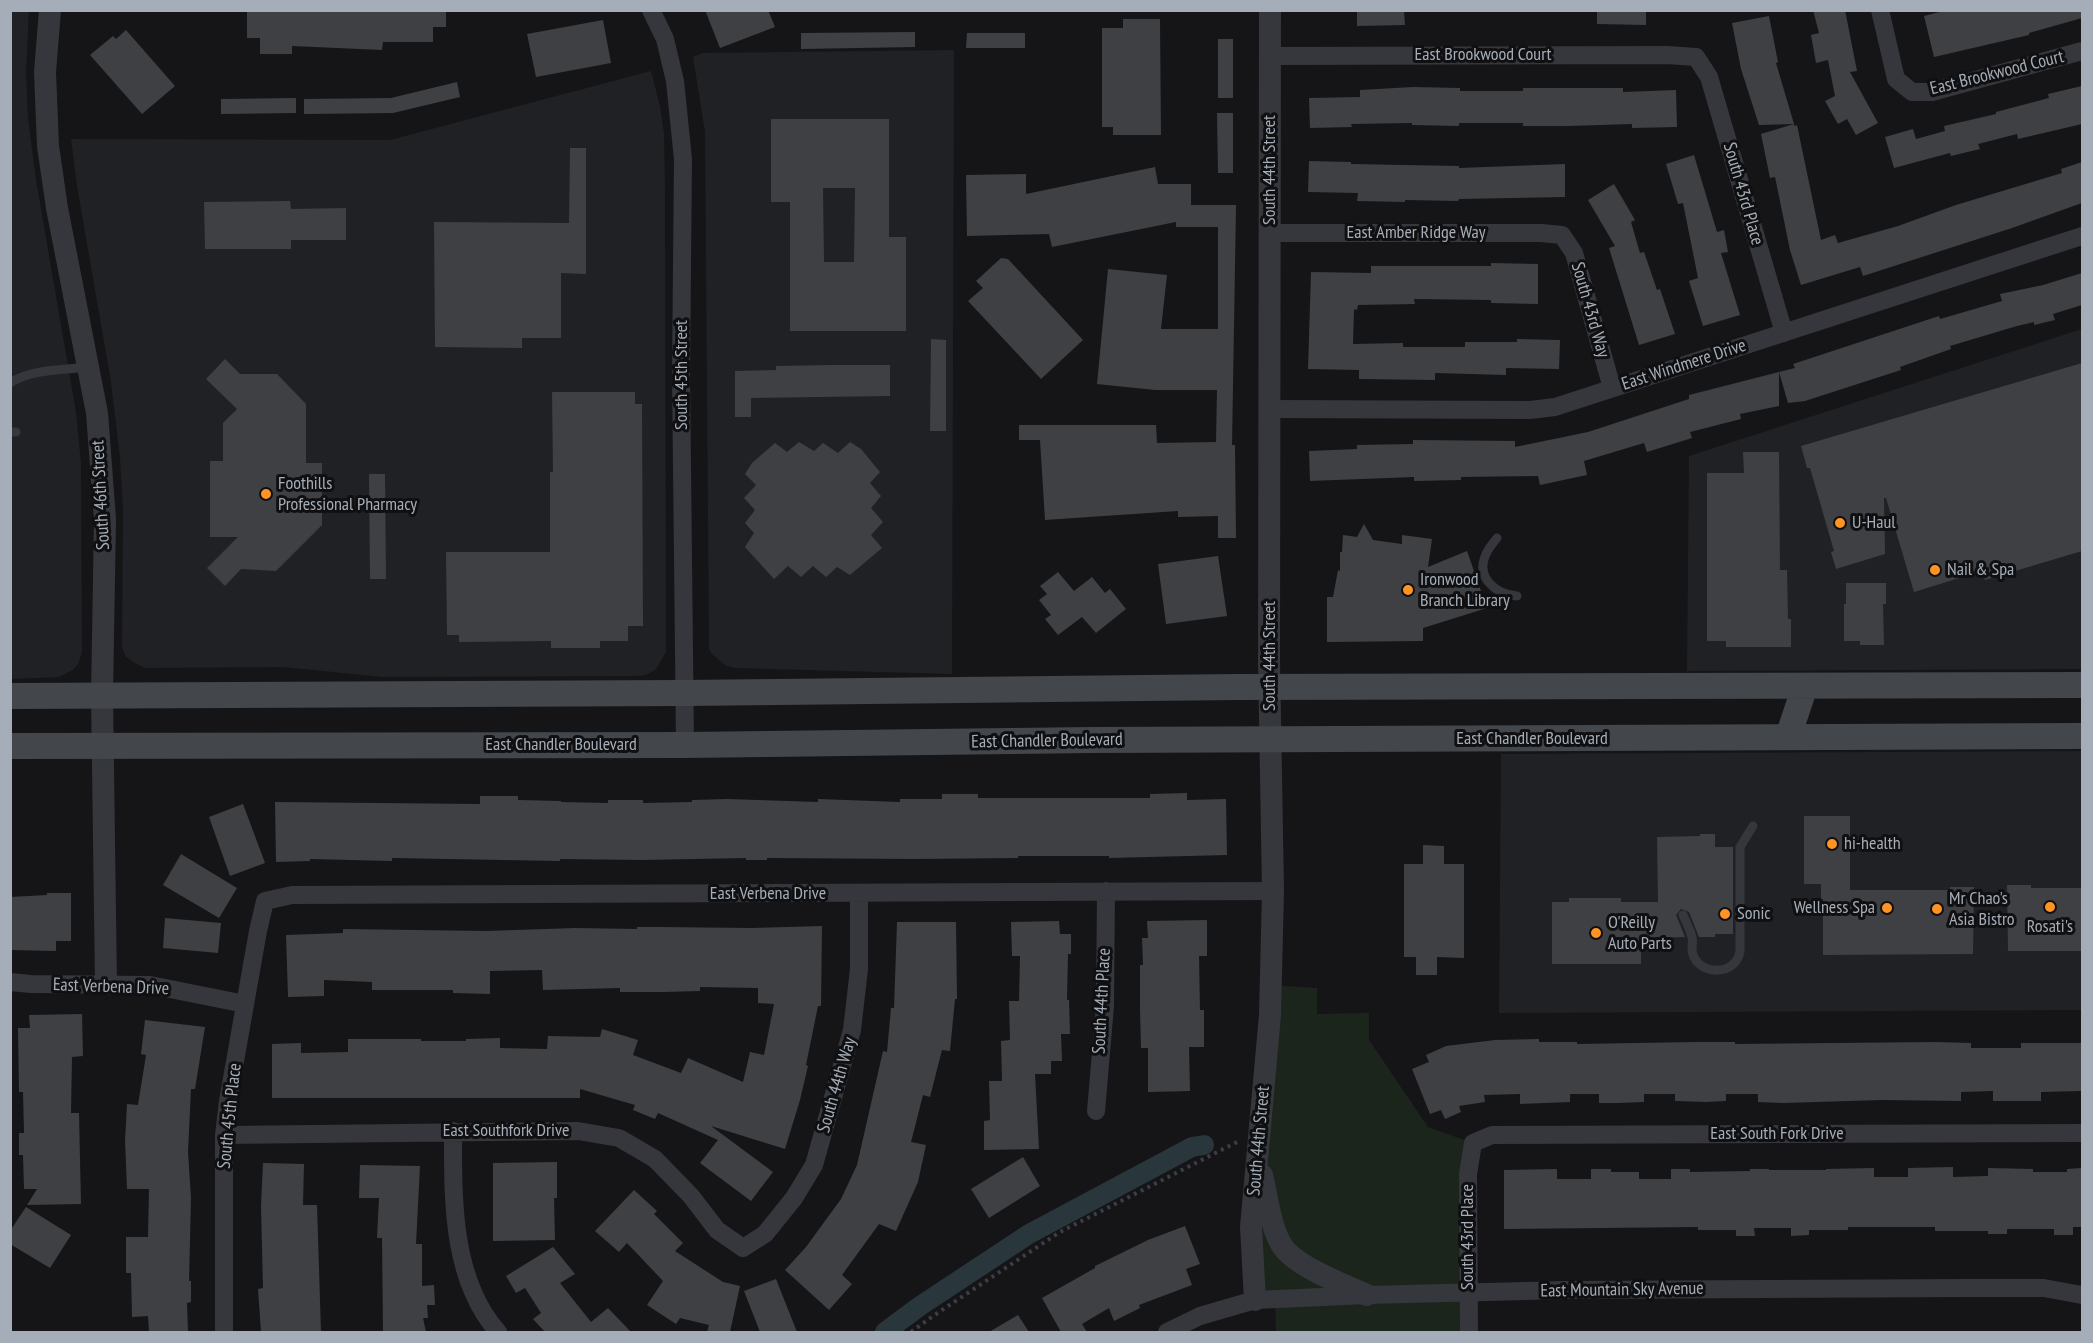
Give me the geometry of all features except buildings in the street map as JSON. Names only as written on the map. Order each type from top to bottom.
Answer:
[{"type":"main road","points":[[10,696],[2082,685]]},
{"type":"main road","points":[[1788,737],[1805,686]]},
{"type":"main road","name":"East Chandler Boulevard","points":[[10,746],[685,745],[2082,736]]},
{"type":"street","name":"South 46th Street","points":[[50,10],[45,72],[48,146],[57,208],[97,413],[105,519],[102,696],[106,984]]},
{"type":"street","name":"South 45th Street","points":[[651,10],[665,39],[675,81],[683,159],[681,384],[685,745]]},
{"type":"street","name":"South 44th Street","points":[[1255,1300],[1251,1227],[1270,1015],[1273,891],[1270,740],[1270,10]]},
{"type":"street","name":"East Brookwood Court","points":[[1880,10],[1896,79],[1912,92],[1932,92],[2082,51]]},
{"type":"street","name":"East Brookwood Court","points":[[1270,56],[1667,55],[1696,57]]},
{"type":"street","name":"South 43rd Place","points":[[1696,57],[1709,77],[1784,333]]},
{"type":"street","name":"East Amber Ridge Way","points":[[1270,233],[1541,232],[1562,235]]},
{"type":"street","name":"South 43rd Way","points":[[1562,235],[1574,253],[1612,388]]},
{"type":"street","name":"East Windmere Drive","points":[[1271,409],[1530,410],[1556,407],[2082,236]]},
{"type":"street","name":"South 44th Place","points":[[1096,1111],[1105,1006],[1106,891]]},
{"type":"street","name":"East Verbena Drive","points":[[265,901],[292,895],[1273,891]]},
{"type":"street","name":"South 44th Way","points":[[743,1248],[765,1234],[795,1198],[814,1165],[852,1030],[859,969],[859,893]]},
{"type":"street","name":"South 45th Place","points":[[225,1332],[225,1135],[228,1101],[265,901]]},
{"type":"street","name":"East Verbena Drive","points":[[10,982],[150,986],[245,1004]]},
{"type":"street","points":[[453,1131],[453,1195],[460,1248],[472,1289],[488,1329]]},
{"type":"street","name":"East Southfork Drive","points":[[225,1135],[578,1131],[619,1138],[655,1159],[691,1196],[717,1230],[743,1248]]},
{"type":"street","name":"East South Fork Drive","points":[[1473,1143],[1492,1135],[2082,1133]]},
{"type":"street","name":"South 43rd Place","points":[[1469,1332],[1468,1174],[1473,1143]]},
{"type":"street","points":[[1258,1156],[1276,1233],[1283,1248],[1304,1264],[1367,1295]]},
{"type":"street","name":"East Mountain Sky Avenue","points":[[1167,1332],[1200,1316],[1255,1300],[1367,1295],[1565,1290],[2044,1288],[2082,1295]]},
{"type":"lane","points":[[10,383],[38,373],[88,366]]},
{"type":"lane","points":[[1497,538],[1485,555],[1484,568],[1488,581],[1494,589],[1504,595],[1517,596]]},
{"type":"lane","points":[[1683,915],[1692,937],[1693,953],[1697,962],[1704,968],[1717,970],[1730,967],[1735,963],[1740,952],[1740,847],[1753,826]]},
{"type":"path","points":[[911,1332],[1060,1232],[1261,1130]]},
{"type":"shaded area","points":[[29,10],[26,72],[28,118],[36,180],[76,412],[81,463],[82,653],[73,670],[59,677],[11,679],[10,11]]},
{"type":"shaded area","points":[[954,50],[952,674],[734,668],[725,665],[709,649],[705,132],[693,57],[703,53]]},
{"type":"shaded area","points":[[651,71],[664,134],[665,190],[666,652],[656,669],[646,675],[635,676],[383,677],[283,667],[145,668],[126,657],[122,648],[123,511],[120,458],[111,382],[71,139],[390,140]]},
{"type":"shaded area","name":"U-Haul","points":[[2082,329],[2082,669],[1687,671],[1689,456]]},
{"type":"shaded area","points":[[2082,751],[2082,1010],[1499,1013],[1501,754]]},
{"type":"shaded area","points":[[1271,985],[1317,988],[1317,1014],[1369,1013],[1369,1040],[1428,1127],[1473,1143],[1469,1332],[1276,1332],[1275,1300],[1255,1300]]},
{"type":"waterway","points":[[885,1332],[920,1306],[1029,1234],[1192,1147],[1204,1145]]},
{"type":"place","name":"Foothills Professional Pharmacy","points":[[266,494]]},
{"type":"place","name":"U-Haul","points":[[1840,523]]},
{"type":"place","name":"Nail & Spa","points":[[1935,570]]},
{"type":"place","name":"Ironwood Branch Library","points":[[1408,590]]},
{"type":"place","name":"hi-health","points":[[1832,844]]},
{"type":"place","name":"Rosati's","points":[[2050,907]]},
{"type":"place","name":"Wellness Spa","points":[[1887,908]]},
{"type":"place","name":"Mr Chao's Asia Bistro","points":[[1937,909]]},
{"type":"place","name":"Sonic","points":[[1725,914]]},
{"type":"place","name":"O'Reilly Auto Parts","points":[[1596,933]]}]
